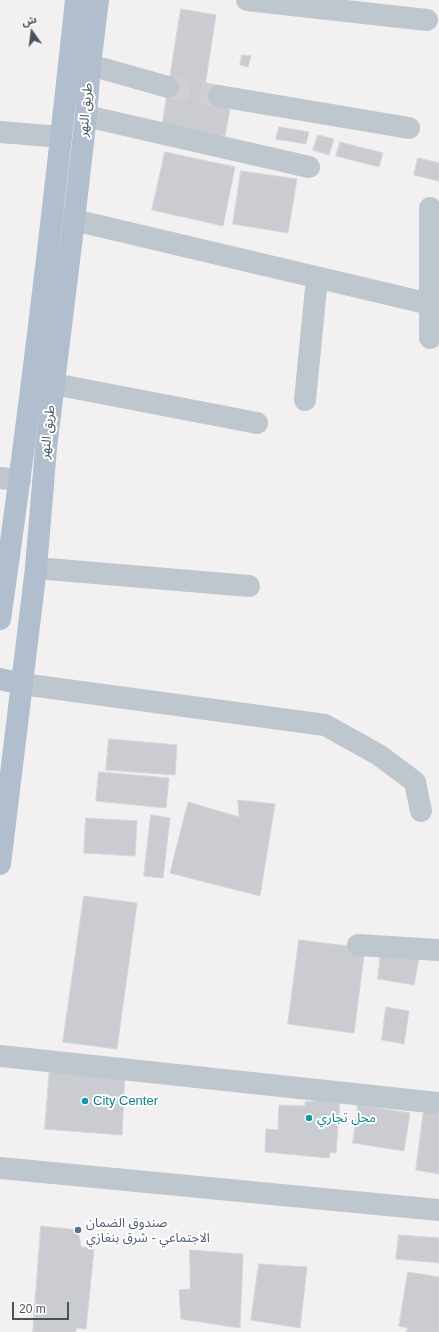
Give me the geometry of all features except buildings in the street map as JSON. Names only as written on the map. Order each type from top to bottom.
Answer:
[{"type":"main road","name":"طريق النهر","points":[[0,618],[10,479],[61,137],[76,0]]},
{"type":"main road","name":"طريق النهر","points":[[0,864],[36,568],[46,448],[74,220],[98,0]]},
{"type":"main road","points":[[0,679],[22,684]]},
{"type":"street","points":[[247,0],[427,20]]},
{"type":"street","points":[[90,65],[168,87]]},
{"type":"street","points":[[219,96],[409,128]]},
{"type":"street","points":[[86,116],[309,167]]},
{"type":"street","points":[[0,132],[61,137]]},
{"type":"street","points":[[430,208],[430,338]]},
{"type":"street","points":[[74,220],[430,304]]},
{"type":"street","points":[[305,400],[317,278]]},
{"type":"street","points":[[54,384],[257,423]]},
{"type":"street","points":[[36,568],[249,586]]},
{"type":"street","points":[[22,684],[325,725],[379,756],[415,782],[421,811]]},
{"type":"street","points":[[358,945],[439,950]]},
{"type":"street","points":[[0,1056],[439,1103]]},
{"type":"street","points":[[0,1168],[439,1210]]},
{"type":"tunnel","points":[[168,87],[219,96]]},
{"type":"place","name":"City Center","points":[[85,1101]]},
{"type":"place","name":"محل تجاري","points":[[309,1118]]},
{"type":"place","name":"صندوق الضمان الاجتماعي - شرق بنغازي","points":[[78,1230]]}]
